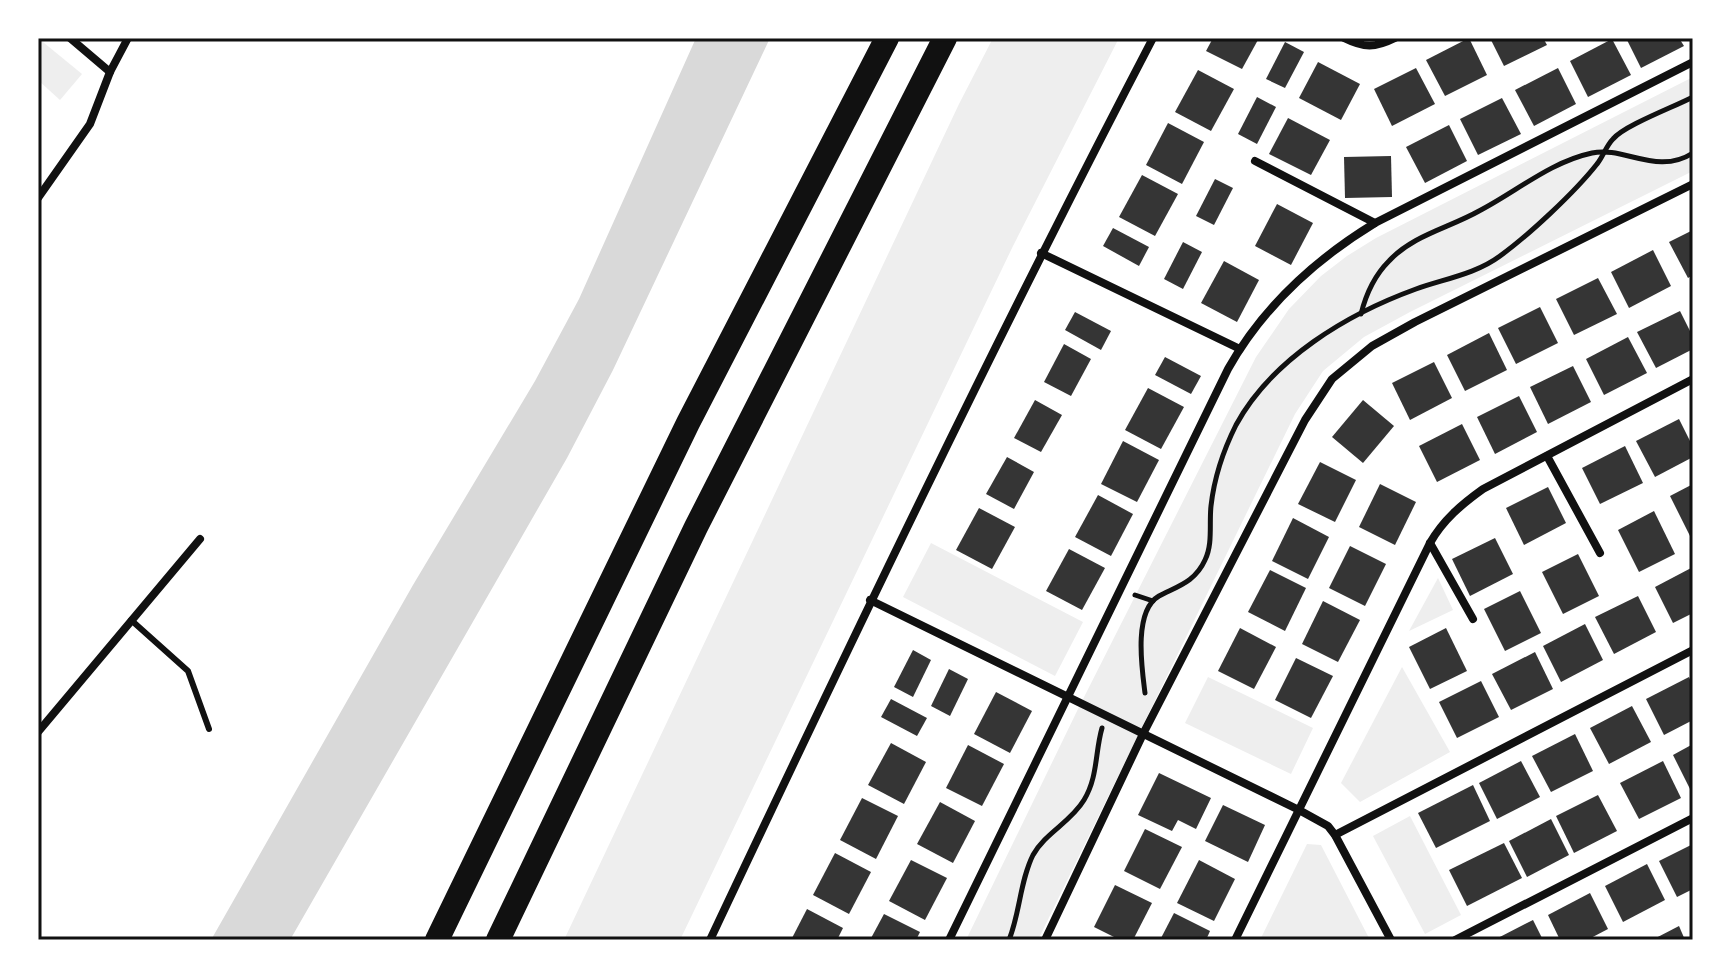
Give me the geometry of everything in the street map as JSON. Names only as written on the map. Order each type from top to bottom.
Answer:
[{"type":"highway","points":[[437,940],[695,409],[887,38]]},
{"type":"highway","points":[[498,940],[696,527],[945,38]]},
{"type":"street","points":[[70,38],[110,72]]},
{"type":"street","points":[[38,198],[90,124],[110,72],[128,38]]},
{"type":"street","points":[[710,940],[870,600],[1041,253],[1153,38]]},
{"type":"street","points":[[1344,38],[1357,45],[1372,47],[1395,38]]},
{"type":"street","points":[[949,940],[1240,349],[1279,300],[1312,266],[1375,223],[1693,62]]},
{"type":"street","points":[[1255,161],[1375,223]]},
{"type":"street","points":[[1045,940],[1143,734],[1305,420],[1332,379],[1372,346],[1415,322],[1693,184]]},
{"type":"street","points":[[1041,253],[1240,349]]},
{"type":"street","points":[[1235,940],[1430,543],[1443,524],[1467,500],[1692,381]]},
{"type":"street","points":[[1547,456],[1600,553]]},
{"type":"street","points":[[38,732],[200,539]]},
{"type":"street","points":[[1430,543],[1473,619]]},
{"type":"street","points":[[870,600],[1328,826],[1391,940]]},
{"type":"street","points":[[1335,835],[1693,650]]},
{"type":"street","points":[[1455,940],[1693,818]]},
{"type":"lane","points":[[131,620],[188,671],[209,729]]},
{"type":"path","points":[[1360,315],[1366,293],[1388,261],[1406,247],[1481,211],[1548,170],[1596,152],[1637,160],[1665,161],[1690,154],[1693,169]]},
{"type":"path","points":[[1009,940],[1033,855],[1084,801],[1095,777],[1097,743],[1108,716]]},
{"type":"shaded area","points":[[38,38],[82,74],[60,100],[38,80]]},
{"type":"shaded area","points":[[696,38],[770,38],[613,370],[567,458],[290,940],[211,940],[413,585],[535,381],[579,299]]},
{"type":"shaded area","points":[[993,38],[1119,38],[1013,246],[680,940],[564,940],[959,104]]},
{"type":"shaded area","points":[[1693,77],[1693,171],[1410,312],[1364,337],[1323,371],[1295,414],[1038,940],[966,940],[1078,709],[1256,357],[1289,309],[1321,276],[1376,238]]},
{"type":"shaded area","points":[[931,543],[1083,622],[1055,676],[903,597]]},
{"type":"shaded area","points":[[1438,578],[1453,610],[1409,631]]},
{"type":"shaded area","points":[[1402,667],[1450,752],[1360,802],[1341,783]]},
{"type":"shaded area","points":[[1208,677],[1313,728],[1291,774],[1185,723]]},
{"type":"shaded area","points":[[1410,816],[1461,915],[1425,934],[1373,836]]},
{"type":"shaded area","points":[[1307,844],[1321,845],[1370,940],[1260,940]]},
{"type":"building","points":[[1213,38],[1259,38],[1242,69],[1206,51]]},
{"type":"building","points":[[1469,38],[1487,75],[1445,96],[1426,60]]},
{"type":"building","points":[[1490,38],[1543,38],[1547,45],[1504,66]]},
{"type":"building","points":[[1626,38],[1679,38],[1684,46],[1641,68]]},
{"type":"building","points":[[1612,39],[1631,75],[1588,97],[1570,61]]},
{"type":"building","points":[[1285,42],[1304,52],[1285,88],[1266,79]]},
{"type":"building","points":[[1318,62],[1360,84],[1341,120],[1299,98]]},
{"type":"building","points":[[1416,68],[1435,104],[1392,126],[1374,89]]},
{"type":"building","points":[[1558,68],[1576,104],[1534,126],[1515,90]]},
{"type":"building","points":[[1198,70],[1234,89],[1211,131],[1175,112]]},
{"type":"building","points":[[1257,97],[1276,107],[1257,144],[1238,134]]},
{"type":"building","points":[[1502,98],[1521,134],[1478,155],[1460,119]]},
{"type":"building","points":[[1288,118],[1330,140],[1311,175],[1269,154]]},
{"type":"building","points":[[1168,123],[1204,142],[1182,184],[1146,165]]},
{"type":"building","points":[[1449,125],[1467,161],[1425,183],[1406,147]]},
{"type":"building","points":[[1391,156],[1392,197],[1345,198],[1344,157]]},
{"type":"building","points":[[1142,175],[1178,194],[1155,236],[1119,217]]},
{"type":"building","points":[[1215,179],[1233,188],[1214,225],[1196,216]]},
{"type":"building","points":[[1277,204],[1313,223],[1291,265],[1255,246]]},
{"type":"building","points":[[1113,228],[1149,247],[1139,266],[1103,246]]},
{"type":"building","points":[[1693,230],[1693,275],[1688,278],[1669,242]]},
{"type":"building","points":[[1183,242],[1202,252],[1183,289],[1164,279]]},
{"type":"building","points":[[1653,250],[1671,286],[1629,308],[1611,272]]},
{"type":"building","points":[[1224,261],[1259,280],[1237,322],[1201,303]]},
{"type":"building","points":[[1598,278],[1617,314],[1574,335],[1556,299]]},
{"type":"building","points":[[1540,307],[1558,343],[1516,364],[1498,328]]},
{"type":"building","points":[[1680,311],[1693,337],[1693,349],[1656,368],[1637,332]]},
{"type":"building","points":[[1075,312],[1111,331],[1101,350],[1065,330]]},
{"type":"building","points":[[1489,333],[1507,370],[1465,391],[1447,355]]},
{"type":"building","points":[[1628,337],[1647,373],[1604,395],[1586,359]]},
{"type":"building","points":[[1064,344],[1091,359],[1071,396],[1044,382]]},
{"type":"building","points":[[1165,357],[1201,376],[1191,394],[1155,375]]},
{"type":"building","points":[[1434,362],[1452,398],[1410,420],[1392,383]]},
{"type":"building","points":[[1573,366],[1591,402],[1548,424],[1530,387]]},
{"type":"building","points":[[1148,388],[1184,407],[1161,449],[1125,430]]},
{"type":"building","points":[[1519,396],[1537,432],[1495,454],[1477,417]]},
{"type":"building","points":[[1035,400],[1062,415],[1041,452],[1014,438]]},
{"type":"building","points":[[1363,400],[1394,426],[1363,463],[1332,437]]},
{"type":"building","points":[[1679,419],[1693,447],[1693,457],[1655,477],[1636,441]]},
{"type":"building","points":[[1462,424],[1480,460],[1437,482],[1419,446]]},
{"type":"building","points":[[1123,441],[1159,460],[1137,502],[1101,484]]},
{"type":"building","points":[[1625,446],[1643,483],[1600,504],[1582,468]]},
{"type":"building","points":[[1007,457],[1034,472],[1014,509],[986,494]]},
{"type":"building","points":[[1320,462],[1356,480],[1335,522],[1298,504]]},
{"type":"building","points":[[1380,484],[1416,502],[1395,545],[1359,527]]},
{"type":"building","points":[[1693,484],[1693,542],[1670,496]]},
{"type":"building","points":[[1548,487],[1566,523],[1524,545],[1506,508]]},
{"type":"building","points":[[1098,495],[1133,514],[1111,556],[1075,537]]},
{"type":"building","points":[[979,508],[1015,527],[992,569],[956,550]]},
{"type":"building","points":[[1654,511],[1675,554],[1639,572],[1618,530]]},
{"type":"building","points":[[1293,518],[1329,537],[1308,579],[1272,561]]},
{"type":"building","points":[[1495,538],[1513,574],[1470,596],[1452,559]]},
{"type":"building","points":[[1350,546],[1386,564],[1365,606],[1329,588]]},
{"type":"building","points":[[1069,549],[1105,568],[1082,610],[1046,591]]},
{"type":"building","points":[[1578,554],[1599,596],[1563,614],[1542,572]]},
{"type":"building","points":[[1693,567],[1693,613],[1673,623],[1655,587]]},
{"type":"building","points":[[1270,570],[1306,588],[1285,631],[1248,612]]},
{"type":"building","points":[[1520,591],[1541,633],[1505,651],[1484,609]]},
{"type":"building","points":[[1638,596],[1656,632],[1614,654],[1595,617]]},
{"type":"building","points":[[1323,601],[1360,620],[1338,662],[1302,644]]},
{"type":"building","points":[[1585,624],[1603,660],[1561,682],[1543,646]]},
{"type":"building","points":[[1240,628],[1276,647],[1254,689],[1218,671]]},
{"type":"building","points":[[1446,628],[1467,671],[1430,689],[1409,647]]},
{"type":"building","points":[[913,650],[931,660],[913,697],[894,687]]},
{"type":"building","points":[[1535,652],[1553,689],[1511,710],[1492,674]]},
{"type":"building","points":[[1296,658],[1333,676],[1311,718],[1275,700]]},
{"type":"building","points":[[949,669],[968,679],[950,716],[931,706]]},
{"type":"building","points":[[1689,677],[1693,686],[1693,720],[1664,735],[1646,699]]},
{"type":"building","points":[[1481,681],[1499,717],[1457,738],[1439,702]]},
{"type":"building","points":[[996,692],[1032,711],[1010,753],[974,734]]},
{"type":"building","points":[[891,699],[927,718],[917,736],[881,717]]},
{"type":"building","points":[[1632,706],[1651,742],[1609,764],[1590,728]]},
{"type":"building","points":[[1575,734],[1593,771],[1551,792],[1532,756]]},
{"type":"building","points":[[891,743],[926,762],[904,804],[868,785]]},
{"type":"building","points":[[1693,744],[1693,795],[1673,755]]},
{"type":"building","points":[[968,745],[1004,764],[982,806],[946,788]]},
{"type":"building","points":[[1521,761],[1540,797],[1497,819],[1479,783]]},
{"type":"building","points":[[1663,761],[1681,798],[1639,819],[1620,783]]},
{"type":"building","points":[[1159,773],[1211,798],[1196,829],[1178,820],[1172,831],[1138,815]]},
{"type":"building","points":[[1473,785],[1490,821],[1436,848],[1418,813]]},
{"type":"building","points":[[1598,795],[1617,831],[1574,853],[1556,816]]},
{"type":"building","points":[[862,798],[898,816],[876,859],[840,840]]},
{"type":"building","points":[[940,802],[975,821],[953,863],[917,844]]},
{"type":"building","points":[[1223,805],[1265,825],[1248,862],[1205,841]]},
{"type":"building","points":[[1551,819],[1569,855],[1527,877],[1509,841]]},
{"type":"building","points":[[1145,829],[1182,847],[1160,889],[1124,871]]},
{"type":"building","points":[[1504,843],[1522,878],[1467,906],[1449,870]]},
{"type":"building","points":[[1693,844],[1693,889],[1677,897],[1659,861]]},
{"type":"building","points":[[835,853],[871,872],[849,914],[813,895]]},
{"type":"building","points":[[911,860],[947,878],[925,920],[889,901]]},
{"type":"building","points":[[1199,860],[1235,879],[1214,921],[1177,903]]},
{"type":"building","points":[[1647,864],[1665,900],[1623,922],[1605,886]]},
{"type":"building","points":[[1115,885],[1152,903],[1133,940],[1120,940],[1094,927]]},
{"type":"building","points":[[1590,893],[1608,929],[1587,940],[1560,940],[1548,915]]},
{"type":"building","points":[[807,909],[843,928],[837,940],[791,940]]},
{"type":"building","points":[[1174,913],[1210,931],[1206,940],[1160,940]]},
{"type":"building","points":[[884,914],[920,932],[916,940],[870,940]]},
{"type":"building","points":[[1533,920],[1543,940],[1494,940]]},
{"type":"building","points":[[1679,926],[1685,940],[1652,940]]}]
